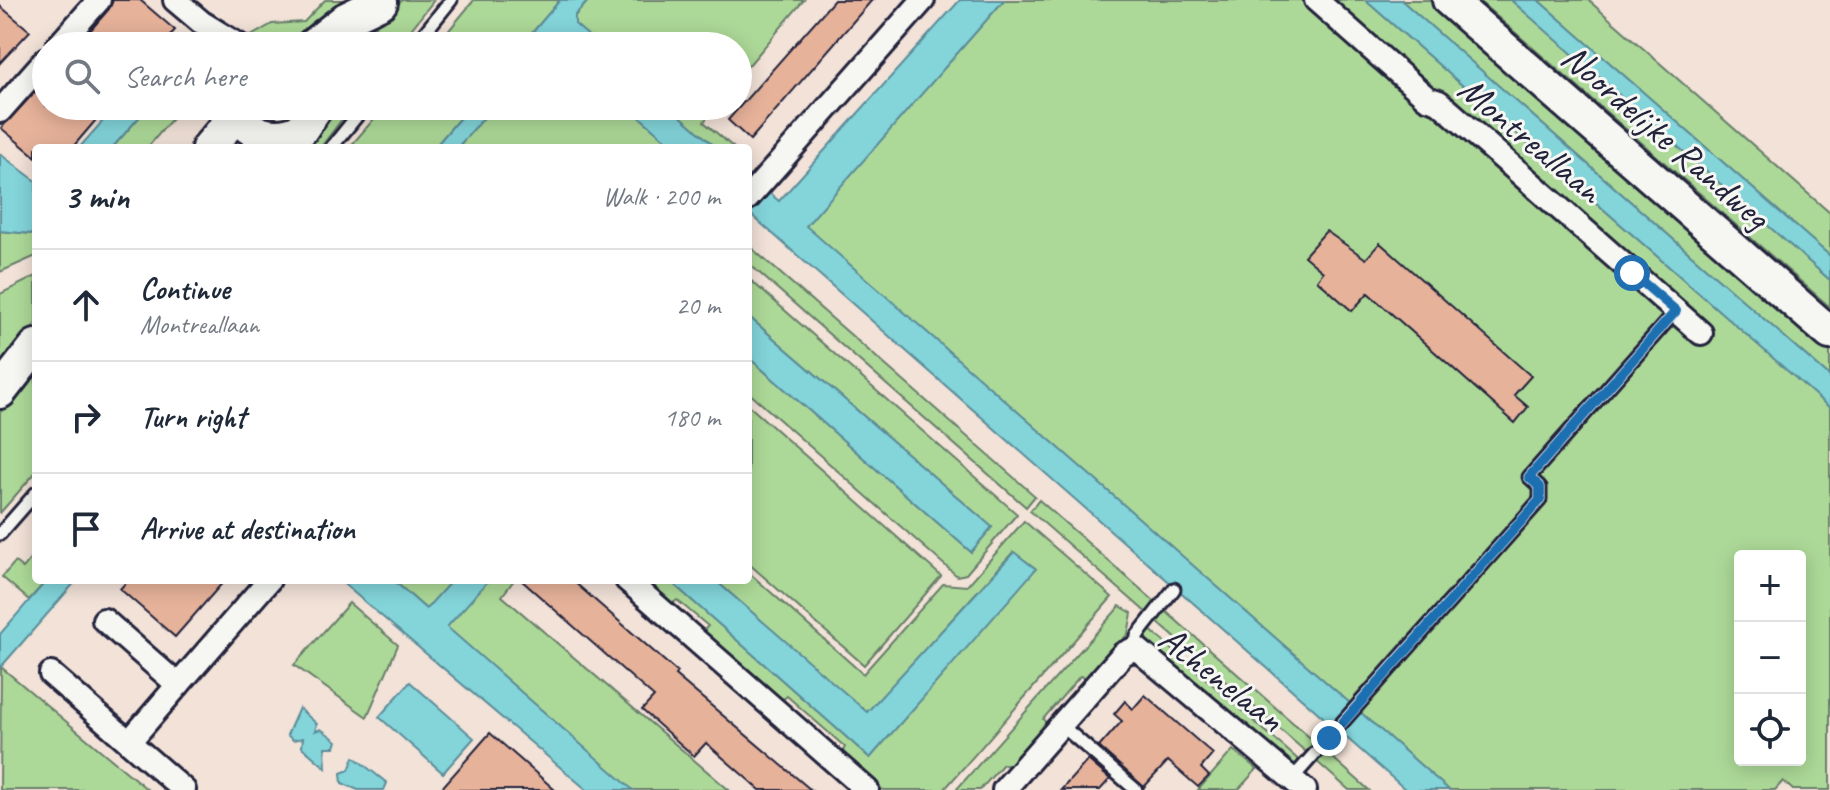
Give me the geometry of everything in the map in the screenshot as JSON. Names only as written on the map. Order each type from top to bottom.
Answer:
[{"type":"main road","name":"Noordelijke Randweg","points":[[1449,0],[1830,333]]},
{"type":"main road","points":[[330,32],[346,19],[382,1]]},
{"type":"main road","points":[[356,32],[382,1]]},
{"type":"main road","points":[[214,144],[240,125],[267,136],[288,136],[305,126],[309,120]]},
{"type":"main road","points":[[0,392],[32,351]]},
{"type":"street","points":[[70,32],[99,0]]},
{"type":"street","points":[[175,0],[217,32]]},
{"type":"street","points":[[752,194],[923,0]]},
{"type":"street","name":"Montreallaan","points":[[1316,0],[1427,98],[1439,102],[1701,333]]},
{"type":"street","points":[[201,22],[208,32]]},
{"type":"street","points":[[0,111],[32,75]]},
{"type":"street","points":[[129,742],[266,584]]},
{"type":"street","points":[[632,584],[867,790]]},
{"type":"street","points":[[104,620],[178,685]]},
{"type":"street","name":"Athenelaan","points":[[1004,790],[1123,654],[1136,648],[1299,785]]},
{"type":"street","points":[[51,674],[184,790]]},
{"type":"lane","points":[[425,32],[451,0]]},
{"type":"lane","points":[[334,144],[354,120]]},
{"type":"lane","points":[[1299,785],[1329,738],[1540,500],[1540,487],[1529,477],[1676,311]]},
{"type":"lane","points":[[0,534],[32,498]]},
{"type":"lane","points":[[1136,648],[1137,636],[1174,589]]},
{"type":"lane","points":[[1060,724],[1136,790]]},
{"type":"green space","points":[[325,0],[362,0],[313,32],[258,32],[272,24],[304,22]]},
{"type":"green space","points":[[402,0],[434,0],[409,32],[369,32]]},
{"type":"green space","points":[[474,0],[560,0],[533,32],[448,32]]},
{"type":"green space","points":[[589,0],[804,0],[752,61],[752,32],[560,32]]},
{"type":"green space","points":[[1004,0],[1365,0],[1830,408],[1830,790],[1793,790],[1783,781],[1775,790],[1449,790],[805,226]]},
{"type":"green space","points":[[1401,0],[1431,0],[1830,352],[1830,377]]},
{"type":"green space","points":[[1478,0],[1511,0],[1830,280],[1830,307]]},
{"type":"green space","points":[[1538,0],[1588,0],[1830,213],[1830,256]]},
{"type":"green space","points":[[137,120],[171,120],[150,144],[116,144]]},
{"type":"green space","points":[[302,120],[341,120],[323,144],[255,144]]},
{"type":"green space","points":[[373,120],[458,120],[437,144],[352,144]]},
{"type":"green space","points":[[482,120],[705,120],[729,144],[461,144]]},
{"type":"green space","points":[[0,231],[32,234],[32,258],[0,272]]},
{"type":"green space","points":[[752,248],[1035,496],[1026,507],[752,267]]},
{"type":"green space","points":[[32,278],[32,328],[0,368],[0,294]]},
{"type":"green space","points":[[752,282],[1017,514],[966,574],[957,576],[752,396],[752,360],[971,552],[992,527],[752,319]]},
{"type":"green space","points":[[32,372],[32,477],[0,513],[0,413]]},
{"type":"green space","points":[[752,409],[941,576],[864,665],[752,567]]},
{"type":"green space","points":[[1039,500],[1317,744],[1306,752],[1030,511]]},
{"type":"green space","points":[[1024,521],[1112,597],[944,790],[883,790],[842,753],[845,747],[787,696],[781,701],[702,632],[708,626],[677,600],[671,605],[648,584],[674,584],[870,758],[1035,568],[1013,552],[867,713],[720,584],[752,584],[752,576],[863,674],[943,584],[967,586]]},
{"type":"green space","points":[[32,557],[32,584],[43,584],[29,600],[2,577],[15,562],[23,568]]},
{"type":"green space","points":[[398,584],[511,584],[502,596],[729,790],[632,790]]},
{"type":"green space","points":[[349,603],[398,645],[367,717],[294,665]]},
{"type":"green space","points":[[1120,606],[1132,613],[1128,634],[1086,678],[1080,676],[1043,719],[1047,724],[1010,767],[1003,764],[980,790],[956,790]]},
{"type":"green space","points":[[1148,628],[1302,763],[1295,770],[1146,639]]},
{"type":"green space","points":[[1,667],[148,790],[0,790]]},
{"type":"green space","points":[[1233,750],[1257,769],[1238,790],[1198,790]]},
{"type":"green space","points":[[1324,750],[1369,790],[1349,790],[1315,760]]},
{"type":"water","points":[[560,0],[589,0],[575,15],[575,24],[584,32],[533,32]]},
{"type":"water","points":[[960,0],[1004,0],[806,226],[1449,790],[1406,790],[752,216],[752,178],[779,201]]},
{"type":"water","points":[[1365,0],[1401,0],[1830,377],[1830,408]]},
{"type":"water","points":[[1511,0],[1538,0],[1830,256],[1830,280]]},
{"type":"water","points":[[104,120],[137,120],[116,144],[83,144]]},
{"type":"water","points":[[458,120],[482,120],[461,144],[437,144]]},
{"type":"water","points":[[643,120],[685,120],[712,144],[670,144]]},
{"type":"water","points":[[0,154],[32,178],[32,234],[0,231]]},
{"type":"water","points":[[752,319],[992,527],[971,552],[752,360]]},
{"type":"water","points":[[1014,552],[1036,569],[870,758],[674,584],[720,584],[867,712]]},
{"type":"water","points":[[44,584],[74,584],[0,668],[0,634]]},
{"type":"water","points":[[344,584],[398,584],[426,609],[448,584],[485,584],[447,627],[633,790],[587,790]]},
{"type":"water","points":[[410,682],[474,738],[443,773],[379,717]]},
{"type":"water","points":[[299,708],[317,724],[315,731],[321,729],[337,741],[335,747],[325,747],[326,768],[302,747],[303,738],[293,740],[287,735]]},
{"type":"water","points":[[354,757],[387,783],[384,790],[358,790],[342,783],[341,773],[349,770]]},
{"type":"building","points":[[113,0],[140,0],[175,30],[89,32]]},
{"type":"building","points":[[834,0],[872,0],[750,140],[728,120],[752,120],[752,93]]},
{"type":"building","points":[[0,6],[30,31],[0,63]]},
{"type":"building","points":[[32,95],[32,120],[96,120],[75,144],[32,144],[32,154],[1,128]]},
{"type":"building","points":[[1326,231],[1366,259],[1380,243],[1531,376],[1514,395],[1528,407],[1515,423],[1368,293],[1352,311],[1317,280],[1323,272],[1304,256]]},
{"type":"building","points":[[124,584],[221,584],[175,637],[120,589]]},
{"type":"building","points":[[526,584],[577,584],[677,672],[675,675],[811,790],[760,790],[706,743],[694,756],[642,710],[654,697]]},
{"type":"building","points":[[1145,695],[1213,754],[1201,768],[1209,776],[1198,787],[1168,761],[1144,787],[1099,747],[1122,721],[1114,714],[1125,701],[1133,709]]},
{"type":"building","points":[[490,733],[529,767],[555,790],[440,790]]},
{"type":"building","points":[[1088,760],[1110,779],[1100,790],[1061,790]]},
{"type":"route","points":[[1329,738],[1540,500],[1540,487],[1529,477],[1676,311],[1632,273]]}]
